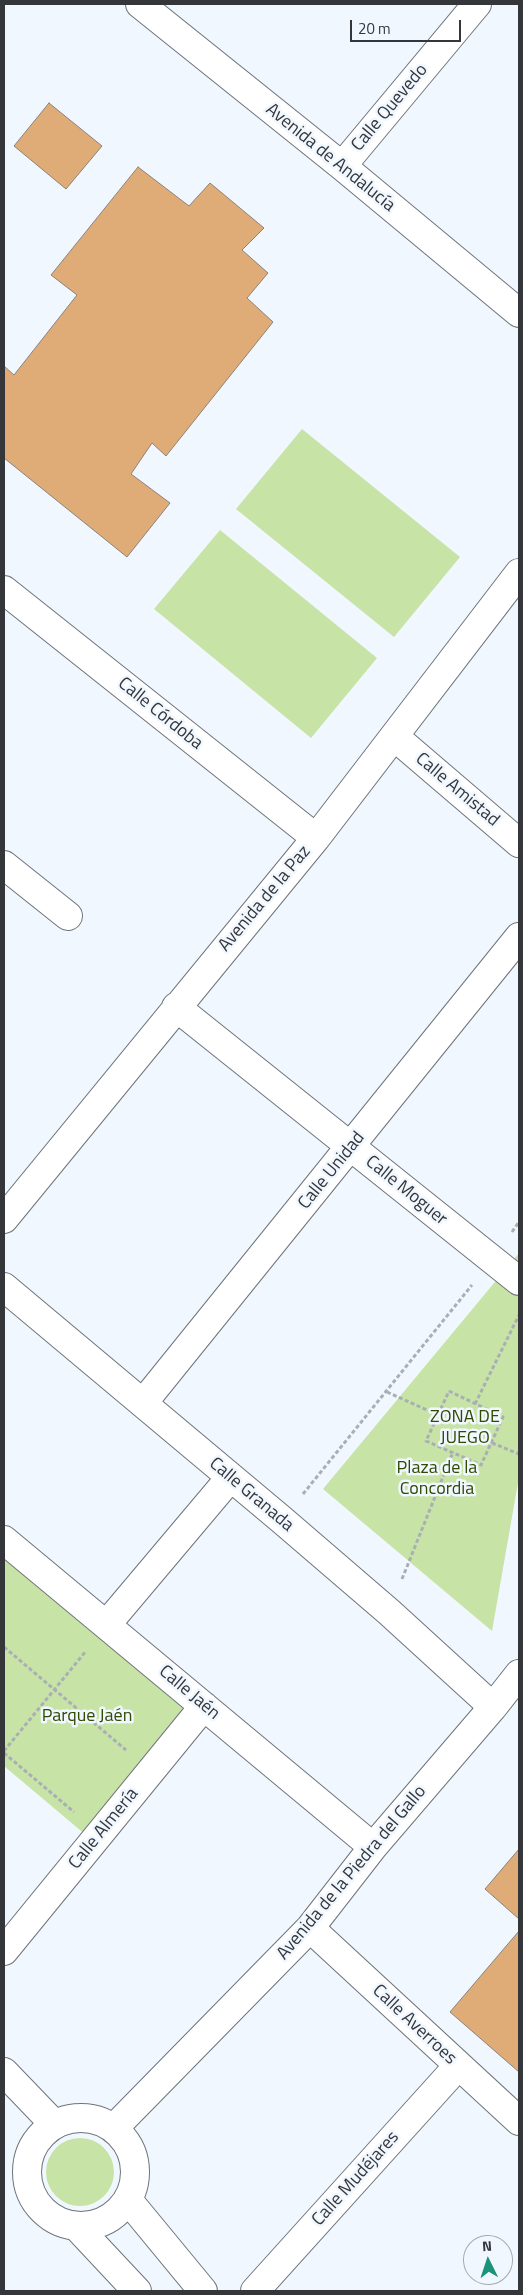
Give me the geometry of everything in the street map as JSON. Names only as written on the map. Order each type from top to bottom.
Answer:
[{"type":"street","name":"Avenida de Andalucía","points":[[140,4],[342,166],[519,313]]},
{"type":"street","name":"Calle Quevedo","points":[[342,166],[477,4]]},
{"type":"street","name":"Avenida de la Paz","points":[[4,1219],[316,838],[515,588]]},
{"type":"street","name":"Calle Córdoba","points":[[4,590],[316,838]]},
{"type":"street","name":"Calle Amistad","points":[[395,737],[519,843]]},
{"type":"street","points":[[4,865],[68,916]]},
{"type":"street","name":"Calle Unidad","points":[[143,1403],[519,937]]},
{"type":"street","name":"Calle Moguer","points":[[176,1007],[519,1281]]},
{"type":"street","name":"Calle Granada","points":[[4,1287],[282,1520],[389,1612],[493,1707]]},
{"type":"street","points":[[107,1624],[230,1478]]},
{"type":"street","name":"Calle Jaén","points":[[6,1545],[107,1624],[373,1847]]},
{"type":"street","name":"Avenida de la Piedra del Gallo","points":[[114,2128],[310,1928],[373,1847],[519,1674]]},
{"type":"street","name":"Calle Almería","points":[[4,1951],[204,1706]]},
{"type":"street","name":"Calle Averroes","points":[[310,1928],[519,2121]]},
{"type":"street","name":"Calle Mudéjares","points":[[255,2291],[458,2066]]},
{"type":"street","points":[[4,2072],[54,2124]]},
{"type":"street","points":[[84,2118],[100,2121],[114,2128],[125,2140],[134,2162],[134,2185],[128,2200],[118,2212],[106,2221],[92,2226],[77,2227],[60,2223],[45,2214],[33,2200],[27,2184],[26,2167],[31,2150],[40,2135],[54,2124],[69,2119],[84,2118]]},
{"type":"street","points":[[4,2160],[27,2184]]},
{"type":"street","points":[[128,2200],[200,2290]]},
{"type":"street","points":[[77,2227],[137,2291]]},
{"type":"path","points":[[282,1520],[492,1260]]},
{"type":"path","points":[[475,1404],[519,1314]]},
{"type":"path","points":[[449,1391],[475,1404],[503,1417],[481,1465],[426,1441],[449,1391]]},
{"type":"path","points":[[387,1392],[438,1415]]},
{"type":"path","points":[[492,1443],[519,1454]]},
{"type":"path","points":[[389,1612],[453,1452]]},
{"type":"path","points":[[100,1834],[4,1752],[107,1624]]},
{"type":"path","points":[[4,1647],[152,1771]]},
{"type":"green space","points":[[302,429],[460,557],[394,637],[236,509]]},
{"type":"green space","points":[[220,530],[377,658],[311,738],[154,609]]},
{"type":"green space","name":"Plaza de la Concordia","points":[[519,1253],[519,1477],[492,1631],[323,1489]]},
{"type":"green space","name":"Parque Jaén","points":[[4,1551],[204,1706],[93,1841],[4,1766]]},
{"type":"green space","points":[[80,2138],[93,2140],[104,2148],[112,2159],[114,2172],[112,2185],[104,2196],[93,2204],[80,2206],[67,2204],[56,2196],[48,2185],[46,2172],[48,2159],[56,2148],[67,2140]]},
{"type":"building","points":[[49,103],[102,146],[66,189],[14,146]]},
{"type":"building","points":[[138,167],[189,206],[210,183],[264,228],[242,250],[268,273],[247,298],[273,322],[166,456],[152,443],[131,474],[170,503],[127,557],[4,458],[4,366],[14,375],[77,295],[51,275]]},
{"type":"building","points":[[519,1849],[519,1919],[485,1889]]},
{"type":"building","points":[[519,1931],[519,2072],[450,2012]]},
{"type":"park label","name":"ZONA DE JUEGO","points":[[465,1428]]}]
